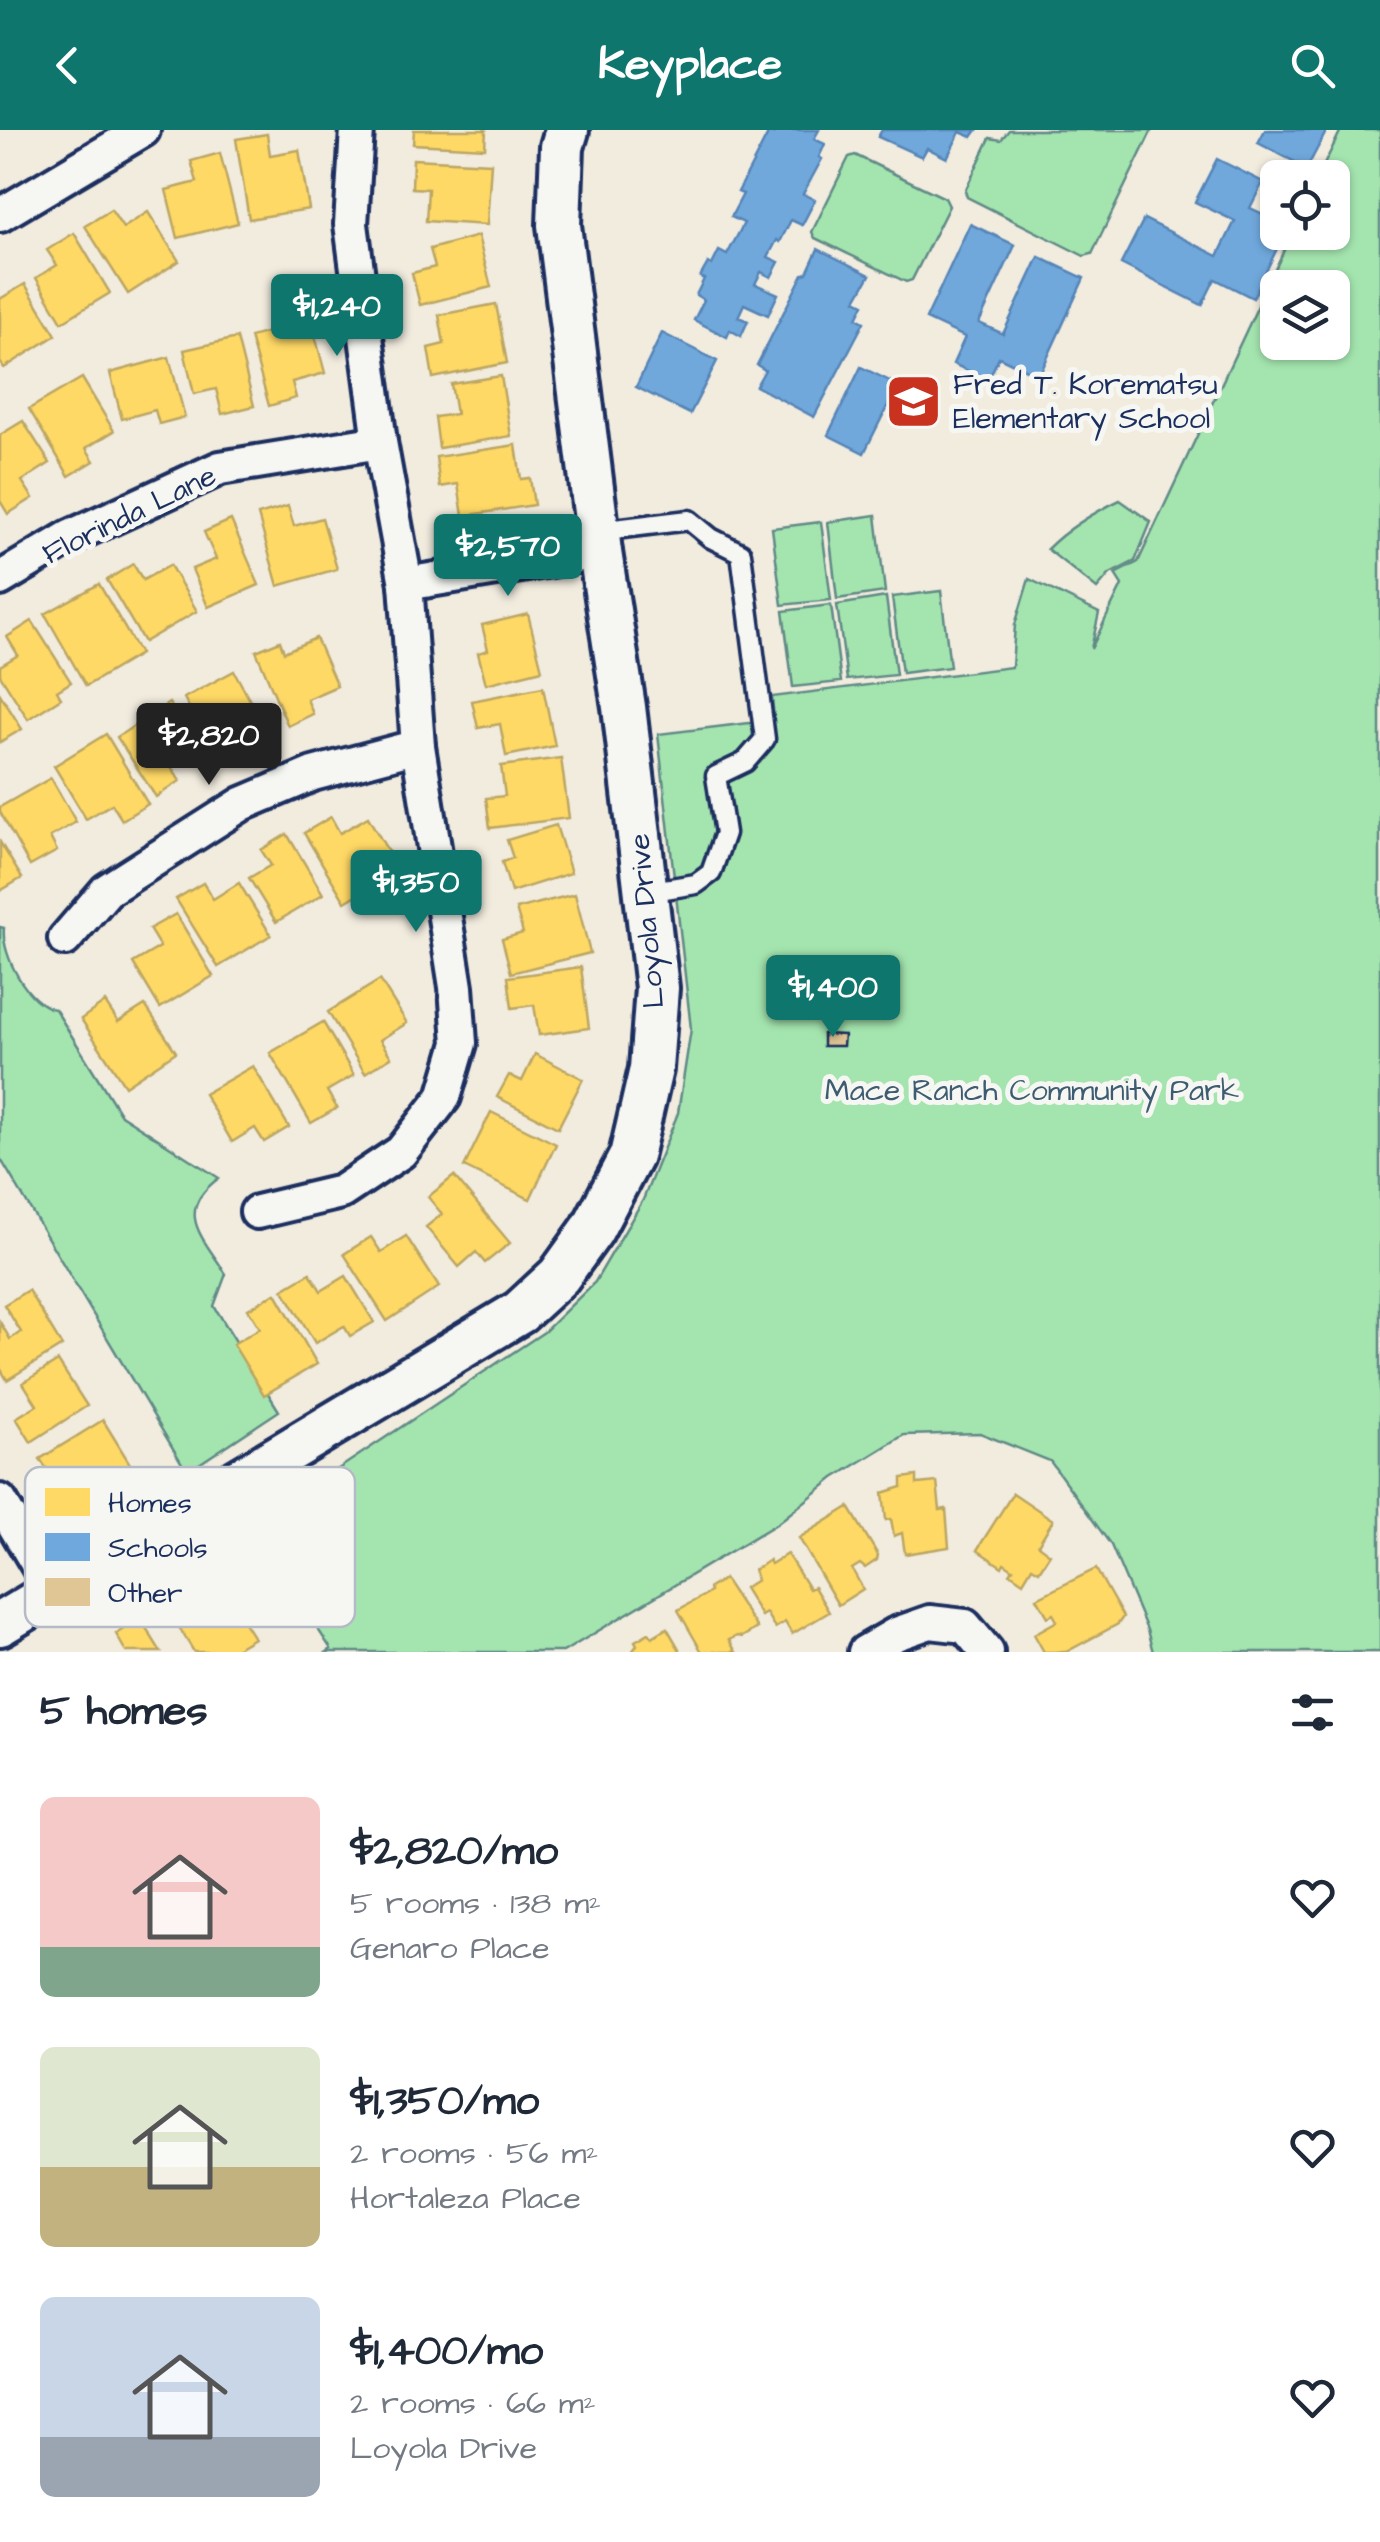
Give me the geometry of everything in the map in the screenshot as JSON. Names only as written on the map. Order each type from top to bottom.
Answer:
[{"type":"street","points":[[0,215],[142,130]]},
{"type":"street","points":[[257,1212],[341,1192],[402,1152],[444,1097],[460,1043],[456,988],[418,746],[406,584],[380,442],[350,224],[358,130]]},
{"type":"street","name":"Loyola Drive","points":[[262,1467],[520,1312],[559,1276],[592,1230],[631,1156],[651,1069],[658,988],[559,225],[562,147],[567,130]]},
{"type":"street","name":"Florinda Lane","points":[[0,579],[70,537],[220,468],[380,442]]},
{"type":"street","points":[[406,584],[599,541]]},
{"type":"street","points":[[65,939],[107,890],[242,804],[313,774],[418,746]]},
{"type":"street","points":[[0,1501],[25,1543]]},
{"type":"street","name":"Loyola Drive","points":[[0,1624],[25,1609]]},
{"type":"street","points":[[865,1652],[896,1634],[930,1622],[964,1626],[986,1652]]},
{"type":"lane","points":[[599,541],[689,520],[710,538],[741,553],[762,709],[765,739],[745,762],[716,776],[724,833],[711,873],[696,884],[646,892]]},
{"type":"green space","points":[[1009,130],[1152,130],[1092,254],[1084,256],[967,197],[965,191],[990,138],[1001,140]]},
{"type":"green space","name":"Mace Ranch Community Park","points":[[1341,130],[1380,130],[1380,1652],[1153,1652],[1111,1545],[1050,1461],[980,1433],[904,1435],[834,1478],[778,1523],[563,1652],[327,1652],[331,1649],[317,1627],[355,1627],[355,1467],[341,1467],[544,1332],[595,1282],[643,1200],[678,1113],[691,1029],[658,734],[774,720],[772,697],[1012,667],[1015,625],[1029,579],[1099,613],[1091,649],[1122,585],[1115,574],[1138,562],[1260,301],[1260,360],[1350,360],[1350,270],[1275,270],[1284,250],[1350,250],[1350,160],[1326,160]]},
{"type":"green space","points":[[855,155],[945,198],[949,206],[912,280],[906,282],[815,238],[812,232],[849,157]]},
{"type":"green space","points":[[1120,500],[1151,522],[1135,561],[1110,574],[1097,589],[1047,549],[1082,521]]},
{"type":"green space","points":[[876,515],[885,592],[837,599],[828,522]]},
{"type":"green space","points":[[821,522],[831,600],[782,605],[772,528]]},
{"type":"green space","points":[[941,591],[950,667],[902,673],[892,597]]},
{"type":"green space","points":[[886,597],[896,675],[847,680],[837,605]]},
{"type":"green space","points":[[831,605],[841,682],[793,687],[783,611]]},
{"type":"green space","points":[[0,927],[4,928],[7,951],[18,977],[35,998],[55,1009],[121,1115],[219,1178],[205,1190],[195,1213],[201,1236],[226,1274],[214,1306],[279,1411],[195,1467],[184,1467],[0,1158]]},
{"type":"building: Homes","points":[[414,130],[486,130],[485,148],[413,144]]},
{"type":"building: Homes","points":[[267,134],[270,155],[299,150],[309,209],[249,219],[236,139]]},
{"type":"building: Homes","points":[[220,153],[238,223],[178,238],[166,190],[197,182],[191,161]]},
{"type":"building: Homes","points":[[413,159],[491,163],[487,225],[426,221],[428,189],[412,188]]},
{"type":"building: Homes","points":[[111,210],[123,228],[148,212],[179,261],[128,294],[85,226]]},
{"type":"building: Homes","points":[[74,233],[110,293],[62,322],[36,278],[57,265],[47,250]]},
{"type":"building: Homes","points":[[478,236],[491,287],[420,305],[412,273],[435,267],[430,249]]},
{"type":"building: Homes","points":[[25,284],[56,335],[4,368],[0,362],[0,299]]},
{"type":"building: Homes","points":[[496,304],[507,363],[433,378],[428,348],[444,344],[439,315]]},
{"type":"building: Homes","points":[[311,320],[325,373],[292,382],[296,398],[269,406],[250,337]]},
{"type":"building: Homes","points":[[237,338],[254,406],[222,414],[216,389],[194,394],[184,350]]},
{"type":"building: Homes","points":[[169,357],[185,417],[159,424],[155,410],[122,419],[110,373]]},
{"type":"building: Homes","points":[[501,376],[511,436],[439,448],[435,417],[456,414],[451,384]]},
{"type":"building: Homes","points":[[82,378],[114,431],[86,448],[94,461],[69,476],[29,409]]},
{"type":"building: Homes","points":[[23,421],[50,463],[22,481],[33,498],[8,514],[0,501],[0,435]]},
{"type":"building: Homes","points":[[516,445],[521,479],[530,478],[534,505],[463,516],[458,484],[440,487],[436,457]]},
{"type":"building: Homes","points":[[288,506],[294,526],[322,518],[337,569],[278,586],[258,515]]},
{"type":"building: Homes","points":[[231,520],[259,585],[208,607],[192,569],[216,559],[204,532]]},
{"type":"building: Homes","points":[[133,564],[143,580],[170,565],[197,611],[144,642],[107,580]]},
{"type":"building: Homes","points":[[99,584],[140,654],[86,686],[45,614]]},
{"type":"building: Homes","points":[[528,614],[542,670],[486,684],[478,653],[488,650],[482,625]]},
{"type":"building: Homes","points":[[32,621],[71,682],[57,691],[61,698],[28,719],[0,675],[0,666],[18,655],[7,637]]},
{"type":"building: Homes","points":[[316,638],[337,686],[307,699],[313,714],[288,726],[256,651],[280,641],[284,652]]},
{"type":"building: Homes","points":[[234,671],[269,735],[238,751],[229,734],[209,745],[184,698]]},
{"type":"building: Homes","points":[[543,687],[555,746],[506,756],[500,724],[478,728],[472,701]]},
{"type":"building: Homes","points":[[0,694],[22,729],[0,742]]},
{"type":"building: Homes","points":[[169,703],[196,746],[169,764],[180,781],[156,797],[117,737]]},
{"type":"building: Homes","points":[[106,734],[148,804],[122,820],[112,804],[86,819],[54,766]]},
{"type":"building: Homes","points":[[561,758],[569,818],[490,828],[486,798],[505,796],[501,766]]},
{"type":"building: Homes","points":[[51,778],[76,822],[50,837],[57,851],[30,866],[0,807]]},
{"type":"building: Homes","points":[[331,817],[340,833],[368,817],[399,870],[345,902],[304,833]]},
{"type":"building: Homes","points":[[556,825],[571,873],[511,892],[502,862],[513,858],[507,840]]},
{"type":"building: Homes","points":[[287,834],[323,894],[276,922],[249,878],[271,865],[261,850]]},
{"type":"building: Homes","points":[[0,842],[22,878],[0,891]]},
{"type":"building: Homes","points":[[203,883],[213,899],[239,883],[271,935],[218,967],[176,899]]},
{"type":"building: Homes","points":[[575,894],[590,953],[511,973],[502,939],[523,933],[516,909]]},
{"type":"building: Homes","points":[[176,914],[213,976],[160,1008],[133,963],[160,947],[149,929]]},
{"type":"building: Homes","points":[[581,967],[589,1028],[539,1035],[534,1005],[512,1008],[508,977]]},
{"type":"building: Homes","points":[[380,980],[407,1023],[380,1040],[391,1057],[365,1073],[328,1012]]},
{"type":"building: Homes","points":[[105,1002],[118,1022],[145,1005],[176,1052],[125,1086],[81,1019]]},
{"type":"building: Homes","points":[[323,1022],[354,1075],[327,1091],[337,1108],[311,1123],[270,1053]]},
{"type":"building: Homes","points":[[535,1054],[583,1079],[558,1128],[497,1097],[509,1075],[522,1081]]},
{"type":"building: Homes","points":[[253,1066],[289,1127],[264,1142],[255,1128],[232,1142],[204,1094]]},
{"type":"building: Homes","points":[[491,1112],[556,1144],[530,1199],[464,1167]]},
{"type":"building: Homes","points":[[454,1176],[510,1243],[485,1263],[476,1252],[459,1267],[426,1227],[442,1214],[428,1197]]},
{"type":"building: Homes","points":[[406,1236],[439,1287],[387,1321],[344,1254],[371,1237],[381,1252]]},
{"type":"building: Homes","points":[[310,1273],[321,1291],[346,1276],[374,1322],[350,1336],[344,1326],[315,1343],[283,1289]]},
{"type":"building: Homes","points":[[28,1290],[62,1346],[7,1380],[0,1368],[0,1322],[10,1339],[21,1332],[4,1305]]},
{"type":"building: Homes","points":[[276,1293],[317,1364],[264,1395],[233,1344],[260,1328],[248,1309]]},
{"type":"building: Homes","points":[[58,1361],[87,1406],[31,1442],[16,1418],[37,1405],[23,1383]]},
{"type":"building: Homes","points":[[103,1420],[132,1467],[45,1467],[40,1459]]},
{"type":"building: Homes","points":[[917,1476],[917,1484],[937,1482],[940,1510],[946,1509],[949,1547],[905,1554],[902,1533],[894,1536],[891,1519],[886,1520],[883,1493],[902,1487],[902,1478]]},
{"type":"building: Homes","points":[[1013,1493],[1053,1520],[1038,1545],[1050,1554],[1039,1571],[1032,1567],[1023,1582],[1010,1573],[1013,1569],[1004,1563],[1002,1567],[977,1550]]},
{"type":"building: Homes","points":[[849,1507],[878,1555],[865,1568],[860,1564],[852,1569],[863,1589],[838,1605],[799,1538]]},
{"type":"building: Homes","points":[[787,1554],[829,1612],[792,1634],[785,1622],[775,1628],[766,1613],[761,1616],[744,1588],[757,1580],[754,1570]]},
{"type":"building: Homes","points":[[1096,1569],[1123,1617],[1118,1624],[1066,1652],[1044,1652],[1034,1634],[1057,1621],[1053,1614],[1048,1617],[1037,1598]]},
{"type":"building: Homes","points":[[724,1579],[757,1628],[729,1640],[736,1652],[702,1652],[678,1610]]},
{"type":"building: Homes","points":[[126,1627],[146,1627],[161,1652],[126,1652],[116,1634]]},
{"type":"building: Homes","points":[[179,1627],[247,1627],[254,1638],[230,1652],[194,1652]]},
{"type":"building: Homes","points":[[667,1628],[681,1652],[632,1652],[635,1641]]},
{"type":"building: Schools","points":[[775,130],[819,130],[814,139],[825,144],[819,157],[822,159],[803,194],[815,200],[802,225],[791,220],[780,242],[777,240],[768,257],[779,262],[771,277],[761,272],[755,284],[778,294],[768,315],[744,304],[738,317],[748,321],[741,336],[730,330],[727,337],[694,320],[704,300],[696,295],[704,279],[700,277],[719,251],[727,255],[744,223],[731,217],[743,194],[738,192],[769,132],[773,134]]},
{"type":"building: Schools","points":[[882,130],[977,130],[972,137],[960,132],[947,158],[927,148],[922,157],[878,137]]},
{"type":"building: Schools","points":[[1265,130],[1327,130],[1311,160],[1291,160],[1258,143]]},
{"type":"building: Schools","points":[[1217,159],[1260,180],[1250,208],[1260,213],[1260,250],[1276,250],[1267,270],[1260,270],[1260,284],[1253,298],[1215,279],[1202,305],[1121,264],[1144,219],[1218,256],[1235,221],[1195,202]]},
{"type":"building: Schools","points":[[970,224],[1015,245],[979,323],[1003,334],[1039,257],[1084,278],[1039,376],[999,357],[988,380],[953,364],[965,337],[926,319]]},
{"type":"building: Schools","points":[[818,249],[870,275],[856,300],[864,304],[857,318],[864,322],[814,417],[756,386],[765,370],[757,365]]},
{"type":"building: Schools","points":[[662,333],[717,361],[690,414],[636,387]]},
{"type":"building: Schools","points":[[861,367],[898,385],[864,453],[828,435]]},
{"type":"building: Other","points":[[823,1034],[844,1035],[843,1046],[823,1046]]},
{"type":"place","name":"Fred T. Korematsu Elementary School","points":[[914,401]]}]
